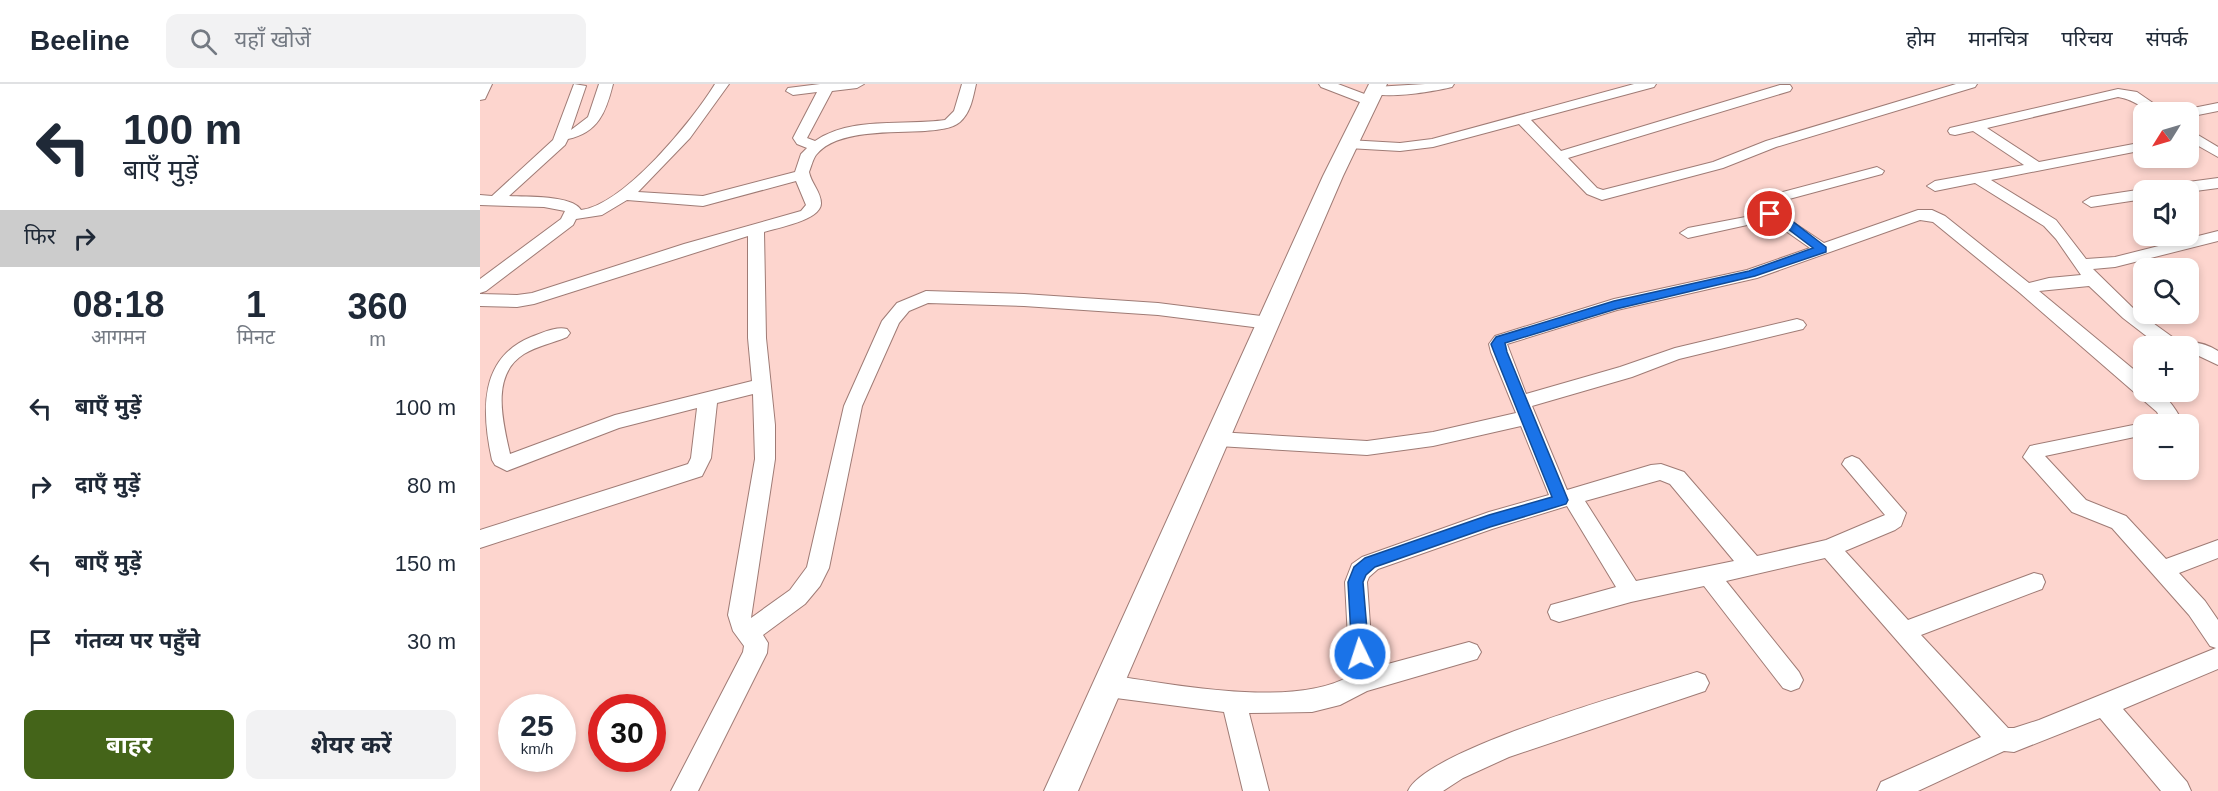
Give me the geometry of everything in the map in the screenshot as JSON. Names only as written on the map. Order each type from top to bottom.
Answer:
[{"type":"main road","points":[[1061,791],[1348,144],[1374,92]]},
{"type":"street","points":[[480,96],[485,84]]},
{"type":"street","points":[[564,136],[580,133],[590,125],[599,110],[606,84]]},
{"type":"street","points":[[480,287],[550,236],[573,215],[600,210],[623,195],[689,131],[722,84]]},
{"type":"street","points":[[793,91],[857,84]]},
{"type":"street","points":[[480,300],[518,301],[534,298],[690,248],[797,218],[813,210],[813,197],[802,175],[809,154],[832,136],[949,123],[954,121],[963,108],[969,84]]},
{"type":"street","points":[[1326,84],[1374,92],[1419,89],[1447,84]]},
{"type":"street","points":[[1348,144],[1417,145],[1648,84]]},
{"type":"street","points":[[1522,119],[1593,191],[1609,194],[1718,165],[1771,144],[1948,86],[1970,84]]},
{"type":"street","points":[[487,201],[550,154],[564,136],[579,86]]},
{"type":"street","points":[[818,147],[800,138],[827,87]]},
{"type":"street","points":[[1558,156],[1785,88]]},
{"type":"street","points":[[1955,131],[2118,93],[2132,94],[2144,102]]},
{"type":"street","points":[[2199,111],[2218,107]]},
{"type":"street","points":[[1975,126],[2036,166]]},
{"type":"street","points":[[2199,140],[2218,153]]},
{"type":"street","points":[[1935,186],[2133,148]]},
{"type":"street","points":[[1770,214],[1769,204],[1773,199],[1877,171]]},
{"type":"street","points":[[623,195],[703,201],[802,175]]},
{"type":"street","points":[[1977,178],[2050,223],[2059,231],[2094,280],[2157,336]]},
{"type":"street","points":[[2199,186],[2218,183]]},
{"type":"street","points":[[2091,202],[2133,196]]},
{"type":"street","points":[[487,201],[570,205],[574,209],[573,215]]},
{"type":"street","points":[[1688,233],[1752,221],[1770,214]]},
{"type":"street","points":[[1770,214],[1822,249]]},
{"type":"street","points":[[1631,592],[1567,499],[1524,410],[1498,344],[1500,340],[1614,305],[1751,274],[1925,214],[1932,215],[2026,289],[2133,380]]},
{"type":"street","points":[[684,791],[755,653],[756,643],[741,624],[739,615],[765,459],[765,425],[757,338],[756,230]]},
{"type":"street","points":[[2082,265],[2115,262],[2218,236]]},
{"type":"street","points":[[2026,289],[2056,283],[2094,280]]},
{"type":"street","points":[[748,632],[803,594],[813,580],[818,568],[853,406],[891,321],[903,307],[926,297],[1024,300],[1158,309],[1269,323]]},
{"type":"street","points":[[1218,439],[1367,448],[1433,439],[1524,410],[1675,354],[1797,325]]},
{"type":"street","points":[[561,333],[522,348],[512,354],[502,365],[491,394],[491,406],[502,460],[507,463],[615,422],[761,385]]},
{"type":"street","points":[[2199,349],[2218,359]]},
{"type":"street","points":[[480,538],[694,470],[701,458],[708,398]]},
{"type":"street","points":[[2158,402],[2168,414]]},
{"type":"street","points":[[2133,430],[2044,449],[2037,451],[2033,457],[2086,512],[2103,514],[2119,522],[2197,608],[2218,639]]},
{"type":"street","points":[[1559,612],[1631,592],[1829,548],[1894,520],[1896,513],[1852,464]]},
{"type":"street","points":[[1361,682],[1356,582],[1360,571],[1370,563],[1489,521],[1650,473],[1670,474],[1688,490],[1752,566]]},
{"type":"street","points":[[1829,548],[1991,730],[2003,739]]},
{"type":"street","points":[[2162,570],[2218,549]]},
{"type":"street","points":[[1708,575],[1791,680]]},
{"type":"street","points":[[1903,632],[2034,582]]},
{"type":"street","points":[[1108,686],[1234,701],[1287,702],[1334,697],[1353,690],[1361,682],[1469,652]]},
{"type":"street","points":[[1890,791],[2003,739],[2014,740],[2218,658]]},
{"type":"street","points":[[1420,791],[1454,769],[1505,746],[1697,683]]},
{"type":"street","points":[[1234,701],[1256,791]]},
{"type":"street","points":[[2104,705],[2178,791]]},
{"type":"route","points":[[1360,654],[1356,582],[1360,571],[1370,563],[1489,521],[1561,500],[1500,352],[1498,344],[1500,340],[1614,305],[1751,274],[1822,249],[1770,214]]}]
